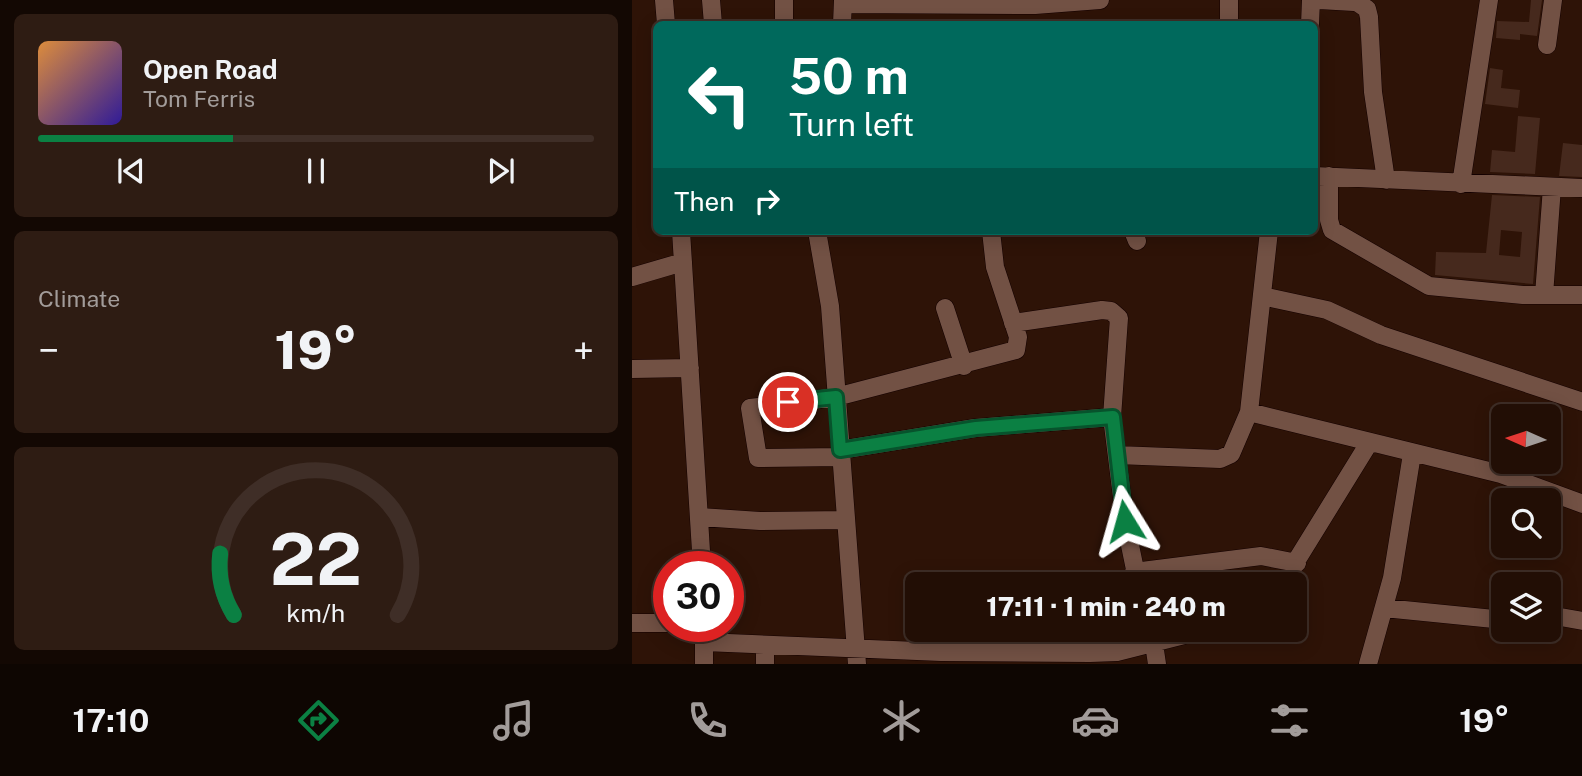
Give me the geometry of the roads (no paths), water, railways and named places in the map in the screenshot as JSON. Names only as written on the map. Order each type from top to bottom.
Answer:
[{"type":"street","points":[[664,0],[666,21]]},
{"type":"street","points":[[711,0],[713,21]]},
{"type":"street","points":[[784,0],[784,21]]},
{"type":"street","points":[[842,21],[843,2],[1021,3],[1100,0]]},
{"type":"street","points":[[1229,0],[1229,21]]},
{"type":"street","points":[[1310,21],[1311,0]]},
{"type":"street","points":[[1319,0],[1354,1],[1367,9],[1373,92],[1386,180]]},
{"type":"street","points":[[1461,184],[1489,0]]},
{"type":"street","points":[[1547,45],[1553,0]]},
{"type":"street","points":[[1582,188],[1322,176],[1328,220],[1339,236],[1429,286],[1544,295],[1582,295]]},
{"type":"street","points":[[1544,295],[1552,187]]},
{"type":"street","points":[[681,235],[701,551]]},
{"type":"street","points":[[818,235],[830,306],[857,656]]},
{"type":"street","points":[[991,235],[995,267],[1019,342],[1016,350],[964,366],[836,397],[754,406],[749,411],[758,458],[841,453],[976,428],[1113,417]]},
{"type":"street","points":[[1117,455],[1220,459],[1230,454],[1238,442],[1249,412],[1269,235]]},
{"type":"street","points":[[632,277],[683,262]]},
{"type":"street","points":[[1262,296],[1327,310],[1381,335],[1582,402]]},
{"type":"street","points":[[945,308],[964,366]]},
{"type":"street","points":[[1013,323],[1086,312],[1116,314],[1120,327],[1113,417],[1135,572]]},
{"type":"street","points":[[632,369],[690,368]]},
{"type":"street","points":[[1249,412],[1501,474],[1582,504]]},
{"type":"street","points":[[1291,572],[1369,443]]},
{"type":"street","points":[[1368,664],[1399,547],[1412,454]]},
{"type":"street","points":[[700,517],[760,521],[846,520]]},
{"type":"street","points":[[1170,572],[1261,556],[1297,563]]},
{"type":"street","points":[[1384,608],[1491,619]]},
{"type":"street","points":[[1561,617],[1582,621]]},
{"type":"street","points":[[632,624],[653,623]]},
{"type":"street","points":[[704,642],[704,664]]},
{"type":"street","points":[[744,642],[857,656],[941,658],[1006,658],[1117,652],[1140,642]]},
{"type":"street","points":[[1155,642],[1157,664]]},
{"type":"street","points":[[765,646],[765,664]]}]
